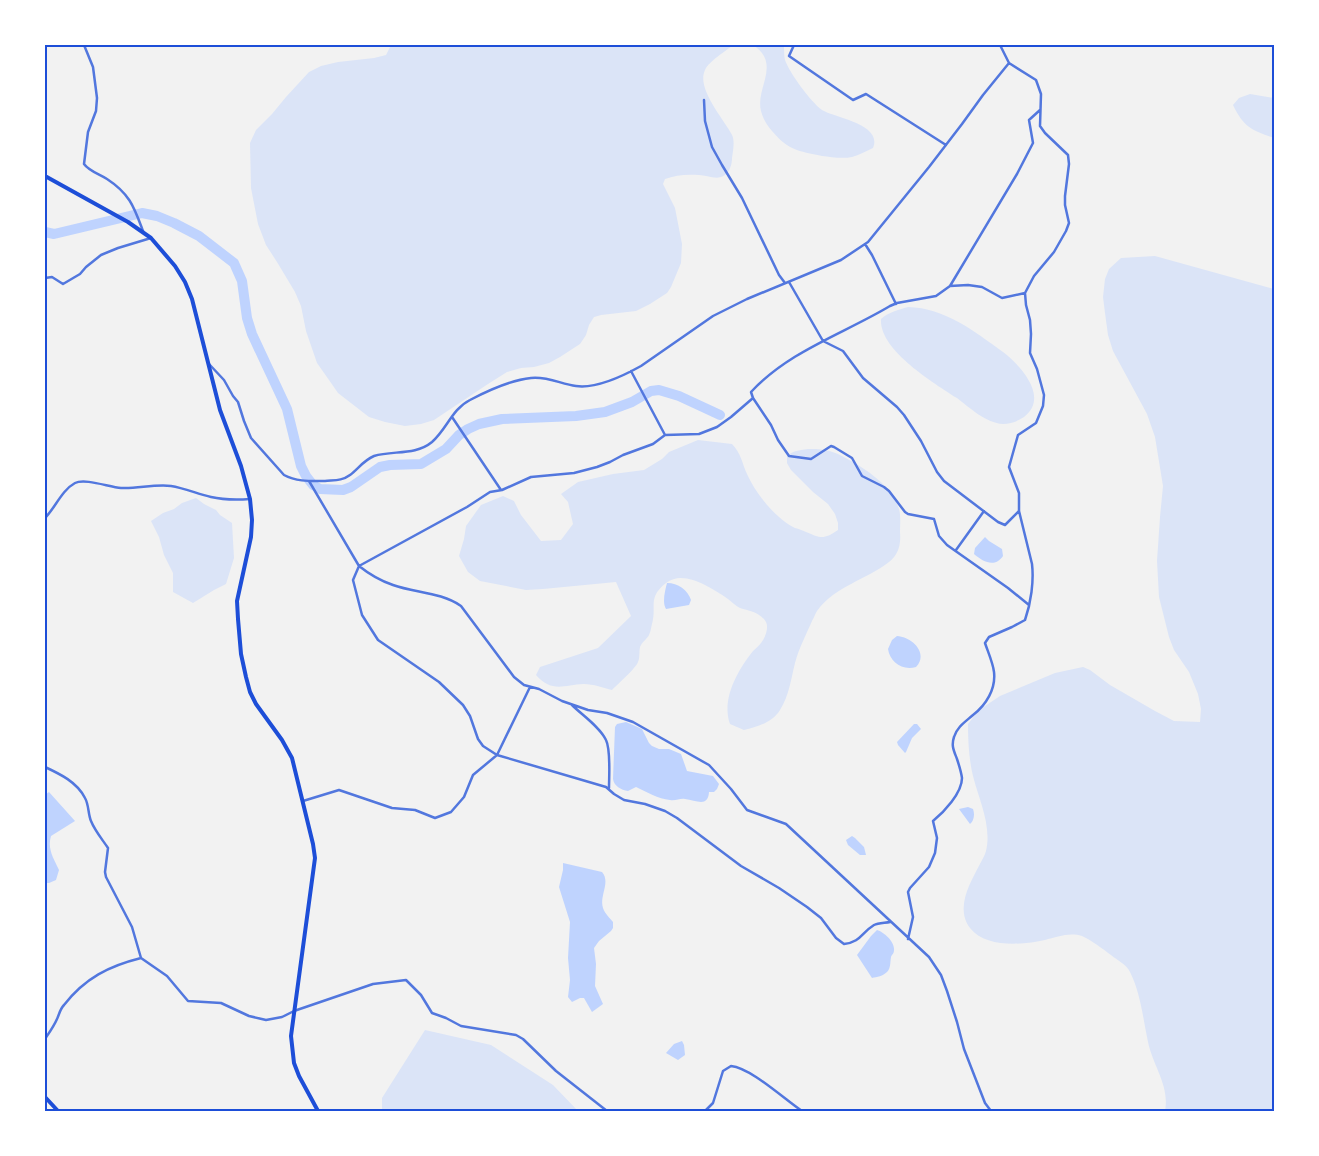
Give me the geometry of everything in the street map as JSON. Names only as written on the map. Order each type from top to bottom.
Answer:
[{"type":"main road","points":[[45,176],[144,232],[171,260],[188,290],[220,410],[241,466],[250,498],[252,520],[251,537],[237,601],[241,654],[250,692],[292,758],[315,858],[291,1036],[294,1063],[318,1111]]},
{"type":"main road","points":[[45,1097],[58,1111]]},
{"type":"street","points":[[84,45],[93,67],[97,98],[96,111],[88,132],[84,164],[123,191],[136,211],[144,232]]},
{"type":"street","points":[[794,45],[789,56],[854,100],[866,94],[946,145]]},
{"type":"street","points":[[908,938],[913,917],[908,892],[929,868],[938,838],[933,821],[954,798],[962,779],[952,746],[956,731],[984,704],[992,691],[994,671],[985,643],[989,637],[1012,628],[1025,620],[1030,605],[1033,572],[1019,511],[1019,493],[1009,467],[1018,435],[1036,423],[1043,406],[1044,395],[1037,369],[1030,353],[1031,334],[1025,293],[1034,276],[1054,252],[1066,231],[1068,223],[1065,196],[1069,164],[1068,155],[1040,126],[1041,94],[1036,80],[1009,63],[1000,45]]},
{"type":"street","points":[[208,363],[224,380],[238,402],[252,438],[284,475],[289,478],[309,481],[342,480],[372,457],[422,448],[432,442],[459,407],[470,400],[518,381],[541,378],[576,386],[587,386],[604,382],[631,371],[656,356],[685,334],[714,316],[747,299],[841,260],[865,244],[907,195],[1009,63]]},
{"type":"street","points":[[704,100],[705,121],[712,146],[742,198],[785,284]]},
{"type":"street","points":[[1030,605],[942,540],[934,519],[905,512],[889,491],[862,476],[852,458],[831,446],[810,459],[790,456],[778,440],[750,392],[761,380],[792,358],[823,341],[896,304],[936,296],[950,286],[1029,151],[1033,143],[1029,120],[1040,110]]},
{"type":"street","points":[[45,278],[52,277],[63,284],[80,274],[101,255],[151,238]]},
{"type":"street","points":[[865,244],[896,304]]},
{"type":"street","points":[[789,282],[823,341],[843,351],[863,378],[904,415],[944,482],[998,522],[1005,525],[1019,511]]},
{"type":"street","points":[[950,286],[968,285],[982,287],[1002,298],[1025,293]]},
{"type":"street","points":[[631,371],[665,435]]},
{"type":"street","points":[[753,398],[717,427],[699,434],[665,435],[653,444],[597,467],[574,473],[531,477],[502,490],[490,492],[467,507],[359,566],[353,580],[362,615],[378,640],[439,682],[463,705],[470,716],[478,739],[483,746],[497,755],[609,788],[614,794],[624,800],[645,804],[678,818],[740,866],[779,888],[807,907],[821,918],[836,938],[844,944],[851,944],[859,939],[875,924],[890,922]]},
{"type":"street","points":[[452,417],[502,490]]},
{"type":"street","points":[[309,481],[359,566],[393,585],[454,600],[461,606],[514,677],[524,686],[539,689],[562,701],[588,710],[607,713],[633,722],[709,765],[747,810],[786,824],[929,957],[941,975],[958,1022],[964,1049],[985,1103],[990,1111]]},
{"type":"street","points":[[45,518],[74,483],[80,482],[97,483],[119,488],[152,485],[171,486],[227,500],[250,498]]},
{"type":"street","points":[[956,550],[984,511]]},
{"type":"street","points":[[302,801],[340,790],[392,808],[415,810],[435,818],[450,812],[464,797],[473,775],[497,755],[530,687]]},
{"type":"street","points":[[571,704],[599,730],[606,740],[609,788]]},
{"type":"street","points":[[45,767],[64,776],[77,787],[86,799],[90,819],[108,848],[106,876],[132,927],[141,958],[167,976],[188,1001],[221,1003],[249,1016],[266,1020],[282,1017],[294,1011],[373,984],[406,980],[421,995],[432,1014],[446,1018],[461,1026],[516,1035],[523,1039],[556,1071],[607,1111]]},
{"type":"street","points":[[45,1039],[62,1007],[84,984],[106,969],[141,958]]},
{"type":"street","points":[[705,1111],[713,1103],[723,1071],[731,1066],[737,1066],[756,1077],[802,1111]]},
{"type":"street","points":[[980,1111],[990,1111]]},
{"type":"shaded area","points":[[391,45],[733,45],[710,63],[705,70],[703,78],[707,95],[733,137],[732,163],[729,169],[725,175],[719,178],[681,175],[665,179],[663,184],[675,208],[682,244],[681,263],[667,293],[636,311],[594,317],[580,344],[560,357],[549,363],[507,372],[434,420],[405,426],[369,417],[338,393],[317,363],[306,331],[301,306],[295,292],[266,245],[258,224],[251,188],[250,143],[256,130],[309,72],[321,66],[338,62],[386,55]]},
{"type":"shaded area","points":[[753,45],[784,45],[788,66],[812,101],[822,110],[865,128],[871,133],[874,140],[873,148],[852,157],[837,158],[800,151],[783,142],[768,126],[761,111],[761,94],[767,68],[766,60]]},
{"type":"shaded area","points":[[1250,94],[1274,98],[1274,138],[1249,127],[1237,113],[1233,105],[1239,98]]},
{"type":"shaded area","points":[[1155,256],[1274,289],[1274,1111],[1165,1111],[1166,1102],[1163,1085],[1150,1051],[1137,989],[1127,967],[1093,942],[1077,935],[1059,936],[1036,942],[1016,944],[985,939],[970,928],[964,912],[968,887],[985,854],[987,842],[986,823],[973,776],[969,744],[968,724],[979,710],[1000,696],[1055,673],[1083,667],[1110,685],[1174,721],[1200,722],[1201,709],[1198,694],[1189,672],[1174,650],[1159,597],[1157,561],[1163,486],[1155,437],[1147,414],[1113,351],[1108,335],[1103,297],[1105,279],[1109,269],[1121,258]]},
{"type":"shaded area","points":[[908,307],[922,308],[947,316],[970,329],[1010,358],[1024,373],[1033,391],[1034,400],[1031,409],[1024,417],[1012,423],[1003,424],[990,421],[922,375],[898,354],[883,331],[881,319],[890,313]]},
{"type":"shaded area","points":[[698,440],[732,444],[751,482],[773,512],[795,528],[815,536],[825,537],[833,533],[838,530],[838,523],[835,514],[828,504],[791,470],[787,463],[787,456],[805,449],[826,450],[856,464],[882,483],[895,500],[900,512],[900,541],[895,556],[880,568],[842,589],[824,602],[816,612],[801,647],[788,693],[780,710],[769,721],[744,730],[730,724],[728,714],[729,695],[732,685],[747,659],[766,633],[766,622],[758,614],[740,608],[717,592],[695,581],[685,578],[671,580],[656,593],[651,631],[640,647],[637,665],[612,690],[587,684],[558,687],[547,684],[536,675],[540,667],[598,648],[631,616],[616,582],[526,590],[480,581],[468,572],[459,556],[466,526],[481,505],[503,496],[514,501],[521,515],[541,541],[561,540],[573,524],[568,502],[561,494],[578,482],[613,474],[644,470],[662,459],[669,452]]},
{"type":"shaded area","points":[[196,498],[216,510],[232,523],[234,558],[226,584],[193,603],[173,592],[173,573],[151,521],[182,503]]},
{"type":"shaded area","points":[[425,1030],[491,1045],[553,1085],[578,1111],[382,1111],[382,1098]]},
{"type":"water","points":[[985,537],[1002,549],[1003,556],[1000,560],[993,563],[985,561],[974,554],[975,548]]},
{"type":"water","points":[[667,583],[675,584],[685,590],[690,596],[689,605],[666,609],[664,600]]},
{"type":"water","points":[[897,636],[908,639],[920,651],[920,662],[916,667],[906,668],[891,658],[888,649],[892,640]]},
{"type":"water","points":[[626,722],[642,729],[652,746],[659,749],[669,749],[681,754],[687,771],[713,776],[719,784],[717,789],[714,792],[709,792],[706,800],[701,802],[666,799],[636,787],[628,791],[618,787],[613,779],[615,727],[617,724]]},
{"type":"water","points":[[914,724],[917,724],[921,729],[912,738],[905,753],[897,742]]},
{"type":"water","points":[[49,792],[75,821],[51,836],[50,850],[59,870],[56,880],[45,883],[45,795]]},
{"type":"water","points":[[968,807],[973,809],[974,813],[970,824],[959,809]]},
{"type":"water","points":[[852,836],[864,847],[866,855],[860,855],[848,845],[846,840]]},
{"type":"water","points":[[563,863],[602,872],[605,880],[602,903],[605,912],[613,922],[613,928],[594,948],[596,964],[595,986],[603,1004],[592,1012],[584,998],[572,1002],[568,997],[570,980],[568,958],[570,922],[559,887]]},
{"type":"water","points":[[877,930],[886,935],[891,941],[894,951],[887,972],[872,978],[857,955]]},
{"type":"water","points":[[682,1041],[685,1055],[678,1060],[666,1053],[674,1044]]},
{"type":"waterway","points":[[45,232],[54,234],[142,213],[157,216],[199,236],[234,263],[242,281],[247,318],[252,334],[287,409],[301,466],[313,485],[320,489],[343,490],[351,487],[380,467],[421,464],[446,449],[459,435],[479,424],[502,419],[576,416],[605,412],[632,402],[651,391],[659,390],[679,396],[720,415]]}]
